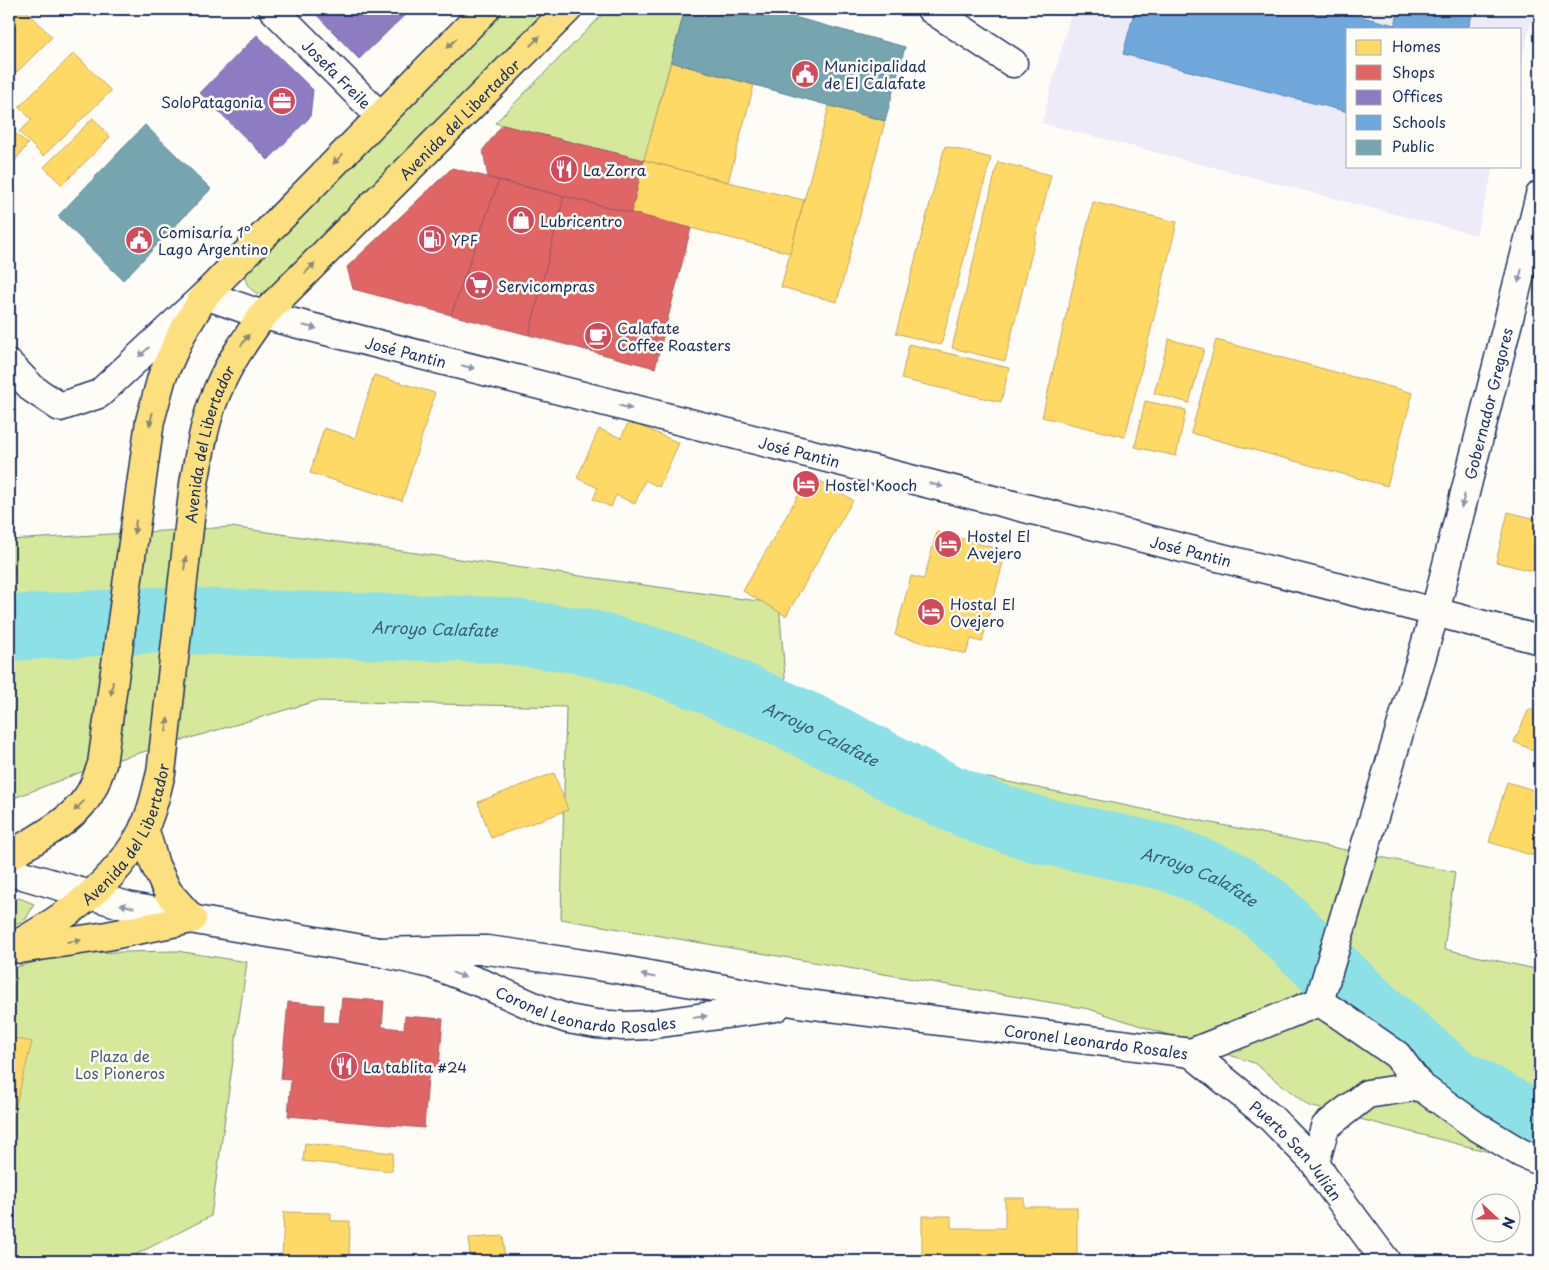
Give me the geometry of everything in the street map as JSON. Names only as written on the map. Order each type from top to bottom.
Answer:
[{"type":"main road","points":[[9,856],[77,810],[88,798],[102,764],[150,421],[162,377],[181,335],[205,295],[486,9]]},
{"type":"main road","name":"Avenida del Libertador","points":[[9,950],[67,915],[118,869],[144,827],[152,807],[161,773],[194,484],[202,442],[218,387],[239,350],[263,315],[568,9]]},
{"type":"main road","points":[[144,827],[155,865],[168,892],[192,919]]},
{"type":"main road","points":[[9,950],[107,936],[192,919]]},
{"type":"street","name":"Josefa Freile","points":[[273,9],[380,116]]},
{"type":"street","points":[[932,9],[1013,63]]},
{"type":"street","name":"Gobernador Gregores","points":[[1322,990],[1435,612],[1540,195]]},
{"type":"street","name":"José Pantin","points":[[205,295],[263,315],[1540,640]]},
{"type":"street","points":[[9,364],[33,389],[60,407],[100,394],[205,295]]},
{"type":"street","name":"Coronel Leonardo Rosales","points":[[9,871],[131,907],[379,952],[431,964],[486,985],[542,1010],[568,1019],[596,1024],[647,1025],[799,1003]]},
{"type":"street","name":"Coronel Leonardo Rosales","points":[[379,952],[469,950],[510,953],[617,969],[799,1003],[1191,1052],[1322,990]]},
{"type":"street","points":[[1322,990],[1338,1014],[1396,1055],[1420,1086],[1476,1126],[1521,1154],[1540,1161]]},
{"type":"street","name":"Puerto San Julián","points":[[1191,1052],[1271,1118],[1314,1163],[1386,1261]]},
{"type":"street","points":[[1314,1163],[1325,1128],[1367,1094],[1420,1086]]},
{"type":"shaded area","points":[[1072,9],[1535,9],[1522,58],[1522,28],[1346,28],[1346,168],[1493,168],[1476,235],[1042,123]]},
{"type":"green space","points":[[506,9],[552,9],[272,291],[258,294],[251,289],[246,282],[249,267]]},
{"type":"green space","points":[[608,9],[685,9],[644,160],[495,123]]},
{"type":"green space","points":[[231,527],[779,604],[790,738],[1455,872],[1444,949],[1540,970],[1540,1165],[1309,1106],[1254,1063],[1089,1009],[561,919],[566,707],[316,701],[102,764],[9,800],[9,540]]},
{"type":"green space","points":[[19,898],[34,904],[26,919],[9,927],[9,901]]},
{"type":"green space","name":"Plaza de Los Pioneros","points":[[177,951],[247,962],[211,1216],[137,1254],[135,1261],[9,1261],[9,969],[69,953]]},
{"type":"building: Homes","points":[[17,9],[25,9],[52,37],[17,72],[9,63],[9,17]]},
{"type":"building: Homes","points":[[74,53],[111,91],[43,156],[19,132],[32,120],[19,107]]},
{"type":"building: Homes","points":[[671,62],[754,85],[728,182],[644,160]]},
{"type":"building: Homes","points":[[829,106],[885,121],[837,302],[781,287]]},
{"type":"building: Homes","points":[[93,118],[110,137],[62,185],[44,167]]},
{"type":"building: Homes","points":[[9,128],[28,144],[9,168]]},
{"type":"building: Homes","points":[[945,146],[991,158],[941,345],[896,333]]},
{"type":"building: Homes","points":[[644,160],[804,200],[790,253],[631,213]]},
{"type":"building: Homes","points":[[998,162],[1051,175],[1005,361],[952,348]]},
{"type":"building: Homes","points":[[1093,202],[1177,222],[1125,437],[1042,417]]},
{"type":"building: Homes","points":[[1169,339],[1204,349],[1189,403],[1154,393]]},
{"type":"building: Homes","points":[[1216,340],[1413,393],[1387,486],[1191,433]]},
{"type":"building: Homes","points":[[909,344],[1009,368],[1001,402],[901,379]]},
{"type":"building: Homes","points":[[374,375],[435,393],[402,501],[310,473],[324,428],[355,438]]},
{"type":"building: Homes","points":[[1145,401],[1186,410],[1176,456],[1135,447]]},
{"type":"building: Homes","points":[[629,421],[679,443],[659,487],[645,480],[635,504],[616,495],[611,507],[593,499],[598,488],[577,478],[599,429],[621,438]]},
{"type":"building: Homes","points":[[810,475],[853,500],[786,616],[743,591]]},
{"type":"building: Homes","points":[[1508,512],[1540,520],[1540,573],[1496,562]]},
{"type":"building: Homes","points":[[937,532],[1006,551],[982,642],[971,639],[966,654],[895,635],[911,576],[924,579]]},
{"type":"building: Homes","points":[[1529,709],[1540,714],[1540,753],[1514,742]]},
{"type":"building: Homes","points":[[554,773],[568,810],[491,838],[478,802]]},
{"type":"building: Homes","points":[[1507,782],[1540,792],[1540,834],[1534,856],[1489,842]]},
{"type":"building: Homes","points":[[9,1037],[32,1042],[15,1108],[9,1107]]},
{"type":"building: Homes","points":[[305,1143],[393,1153],[392,1171],[303,1161]]},
{"type":"building: Homes","points":[[1005,1198],[1024,1198],[1024,1207],[1077,1207],[1077,1261],[922,1261],[922,1216],[951,1216],[951,1228],[1005,1228]]},
{"type":"building: Homes","points":[[284,1212],[331,1213],[331,1221],[350,1221],[349,1261],[282,1261]]},
{"type":"building: Homes","points":[[503,1236],[505,1261],[470,1261],[469,1238]]},
{"type":"building: Shops","name":"La Zorra","points":[[502,125],[644,160],[631,213],[488,178],[483,150]]},
{"type":"building: Shops","points":[[452,168],[499,180],[451,315],[353,289],[347,267]]},
{"type":"building: Shops","points":[[499,180],[564,196],[529,335],[451,315]]},
{"type":"building: Shops","points":[[564,196],[691,228],[655,368],[529,335]]},
{"type":"building: Shops","points":[[342,998],[384,1001],[382,1027],[404,1029],[405,1016],[443,1019],[439,1067],[429,1066],[424,1128],[288,1116],[291,1080],[281,1079],[288,1002],[324,1005],[323,1022],[339,1023]]},
{"type":"building: Offices","points":[[311,9],[411,9],[359,59]]},
{"type":"building: Offices","points":[[257,35],[313,90],[310,117],[268,160],[200,93]]},
{"type":"building: Schools","points":[[1135,9],[1329,9],[1395,25],[1399,9],[1474,9],[1468,28],[1346,28],[1346,111],[1123,54]]},
{"type":"building: Public","name":"Municipalidad de El Calafate","points":[[685,9],[764,9],[905,47],[885,121],[671,62]]},
{"type":"building: Public","points":[[145,125],[211,189],[123,280],[58,216]]},
{"type":"waterway","name":"Arroyo Calafate","points":[[9,628],[154,620],[498,630],[583,641],[656,661],[711,682],[807,725],[940,793],[983,812],[1039,830],[1168,858],[1225,881],[1265,908],[1372,1011],[1449,1077],[1514,1113],[1540,1122]]},
{"type":"place","name":"Municipalidad de El Calafate","points":[[805,74]]},
{"type":"place","name":"SoloPatagonia","points":[[282,101]]},
{"type":"place","name":"La Zorra","points":[[564,169]]},
{"type":"place","name":"Lubricentro","points":[[521,220]]},
{"type":"place","name":"YPF","points":[[432,239]]},
{"type":"place","name":"Comisaría 1° Lago Argentino","points":[[139,240]]},
{"type":"place","name":"Servicompras","points":[[479,285]]},
{"type":"place","name":"Calafate Coffee Roasters","points":[[598,336]]},
{"type":"place","name":"Hostel Kooch","points":[[806,484]]},
{"type":"place","name":"Hostel El Avejero","points":[[948,544]]},
{"type":"place","name":"Hostal El Ovejero","points":[[931,612]]},
{"type":"place","name":"La tablita #24","points":[[344,1066]]}]
